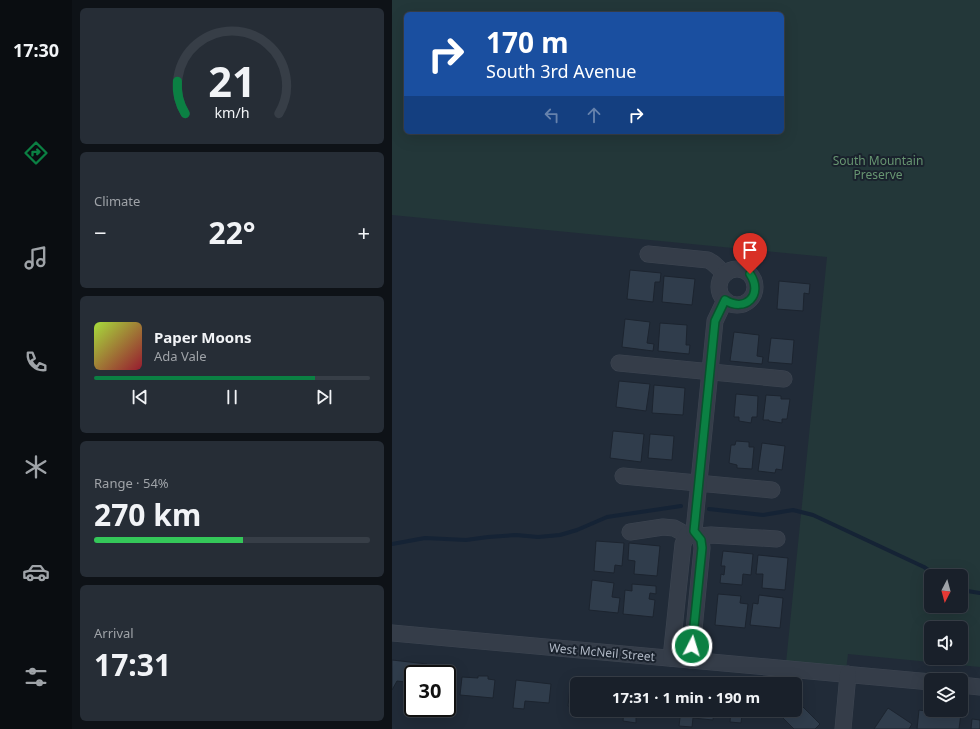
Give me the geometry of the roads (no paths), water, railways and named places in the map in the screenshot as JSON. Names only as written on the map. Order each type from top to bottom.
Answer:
[{"type":"street","points":[[648,254],[708,260],[725,274]]},
{"type":"street","points":[[738,269],[744,270],[750,274],[756,287],[750,300],[744,304],[737,305],[725,300],[719,287],[725,274],[730,270],[738,269]]},
{"type":"street","points":[[671,658],[683,544],[693,534],[715,321],[725,300]]},
{"type":"street","points":[[619,363],[784,379]]},
{"type":"street","points":[[623,476],[772,490]]},
{"type":"street","points":[[630,532],[663,527],[674,528],[693,534],[777,539]]},
{"type":"street","points":[[691,660],[702,548],[701,540],[693,534]]},
{"type":"street","name":"West McNeil Street","points":[[392,633],[924,681]]},
{"type":"street","points":[[843,729],[848,674]]},
{"type":"street","points":[[968,686],[980,687]]},
{"type":"waterway","points":[[392,544],[425,538],[466,540],[516,535],[538,537],[560,535],[577,530],[607,517],[681,506]]},
{"type":"waterway","points":[[709,509],[763,515],[793,510],[813,515],[927,569]]},
{"type":"waterway","points":[[968,591],[980,593]]},
{"type":"park label","name":"South Mountain Preserve","points":[[878,167]]}]
